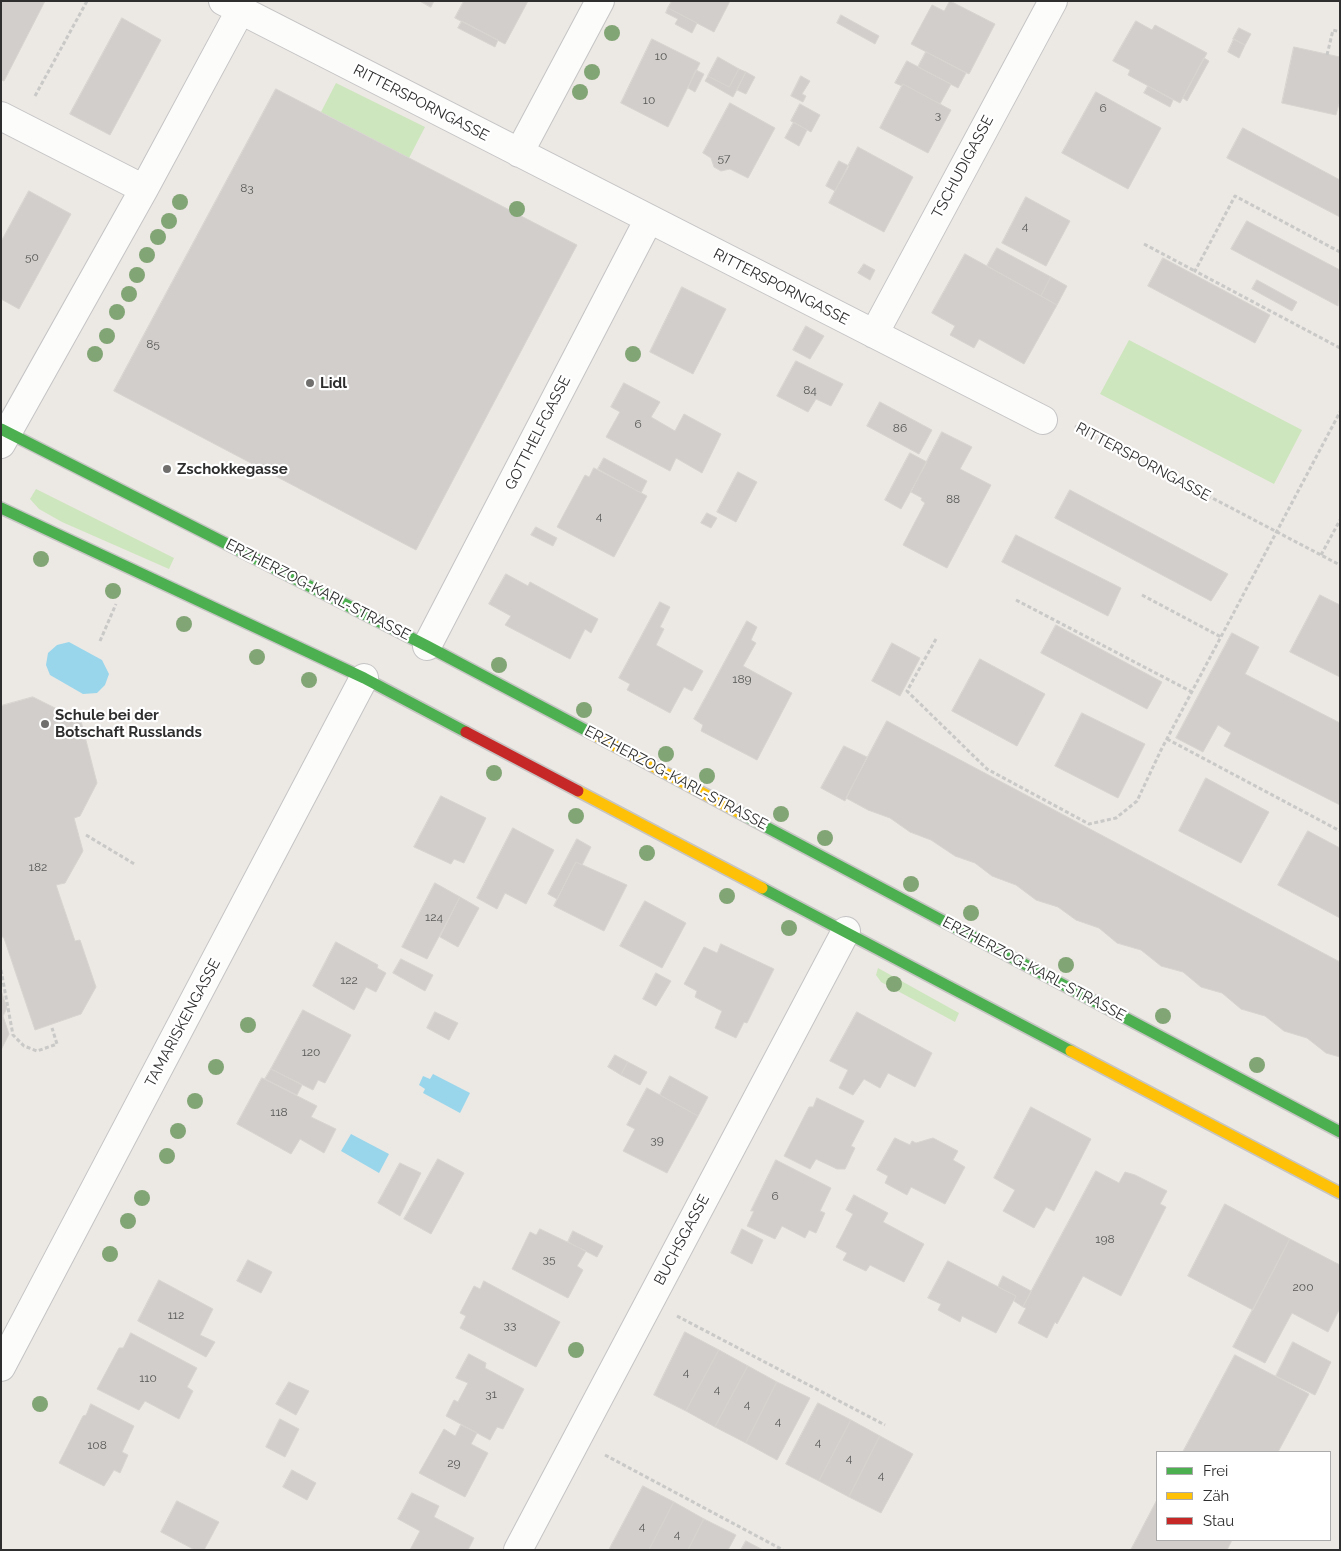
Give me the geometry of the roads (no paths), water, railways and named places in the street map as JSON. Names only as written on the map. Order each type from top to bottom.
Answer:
[{"type":"main road","name":"ERZHERZOG-KARL-STRASSE","points":[[3,434],[428,646],[1340,1132]]},
{"type":"main road","points":[[1,508],[364,678],[1340,1193]]},
{"type":"street","points":[[519,153],[600,1]]},
{"type":"street","name":"TSCHUDIGASSE","points":[[874,334],[1053,1]]},
{"type":"street","points":[[3,434],[144,188],[235,4]]},
{"type":"street","name":"RITTERSPORNGASSE","points":[[235,4],[649,220],[1043,420]]},
{"type":"street","points":[[10,120],[144,188]]},
{"type":"street","name":"GOTTHELFGASSE","points":[[428,646],[649,220]]},
{"type":"street","name":"TAMARISKENGASSE","points":[[1,1367],[364,678]]},
{"type":"street","name":"BUCHSGASSE","points":[[518,1550],[846,931]]},
{"type":"water","points":[[69,642],[102,660],[109,674],[105,685],[97,693],[83,694],[50,675],[46,665],[48,653],[57,645]]},
{"type":"water","points":[[433,1074],[470,1093],[460,1113],[423,1093],[425,1089],[419,1085],[423,1076],[430,1079]]},
{"type":"water","points":[[351,1134],[389,1154],[379,1173],[341,1151]]},
{"type":"place","name":"Lidl","points":[[310,383]]},
{"type":"place","name":"Zschokkegasse","points":[[167,469]]},
{"type":"place","name":"Schule bei der Botschaft Russlands","points":[[45,724]]}]
